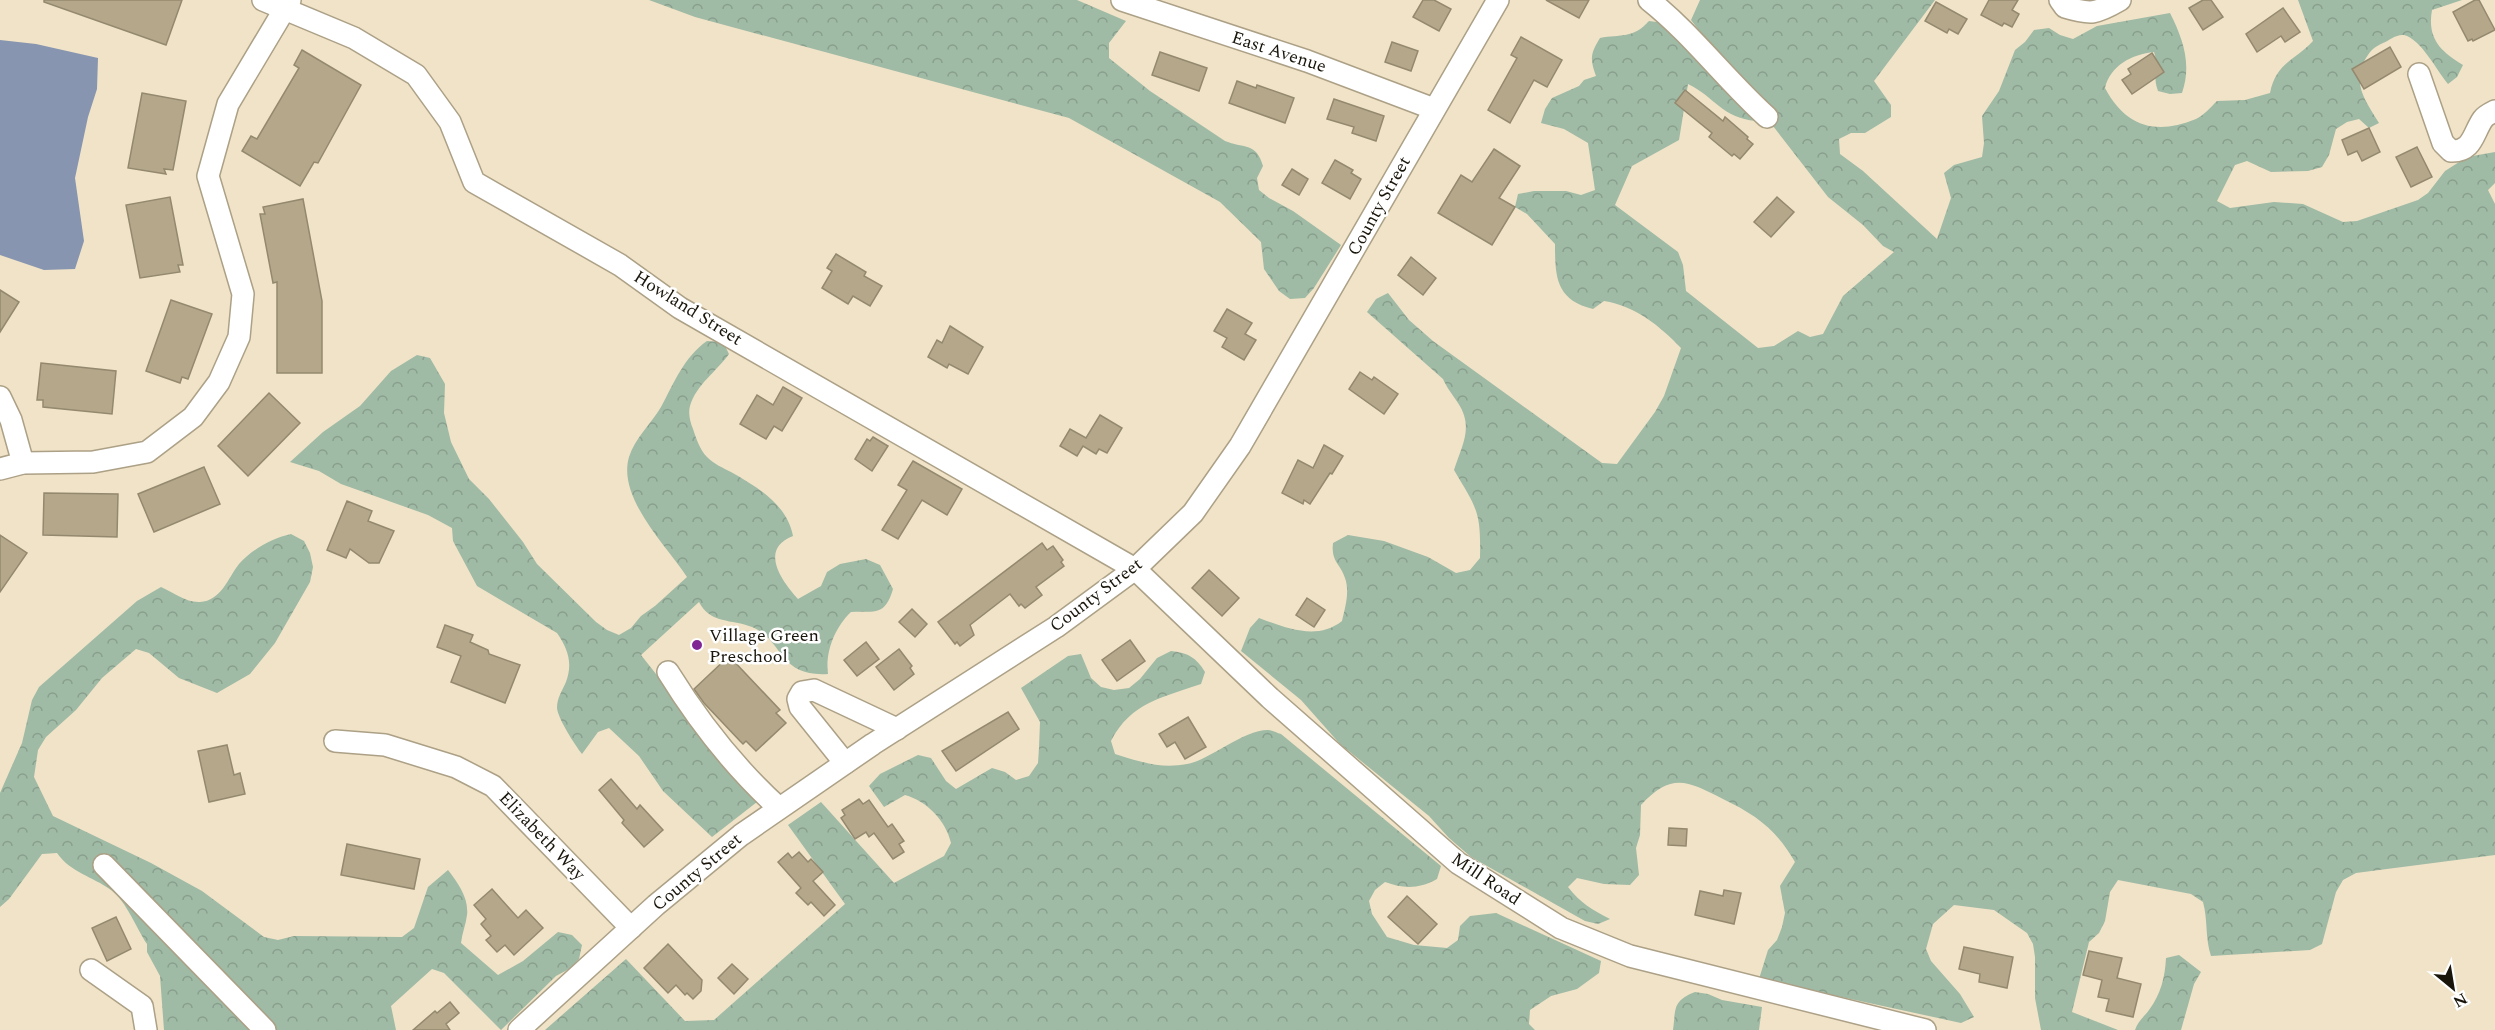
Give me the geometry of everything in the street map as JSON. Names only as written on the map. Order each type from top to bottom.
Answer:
[{"type":"street","name":"Howland Street","points":[[263,0],[288,5],[354,38],[416,75],[450,122],[474,182],[620,265],[680,308],[1135,569]]},
{"type":"street","name":"East Avenue","points":[[1122,0],[1307,61],[1434,109]]},
{"type":"street","name":"County Street","points":[[519,1030],[632,928],[741,835],[845,763],[1056,627],[1135,569],[1193,513],[1240,446],[1498,0]]},
{"type":"street","points":[[1648,0],[1675,21],[1746,98],[1767,117]]},
{"type":"street","points":[[2067,5],[2088,14],[2120,0]]},
{"type":"street","points":[[0,469],[23,463],[93,462],[147,452],[193,417],[219,382],[239,337],[243,294],[208,176],[228,104],[288,5]]},
{"type":"street","points":[[2419,74],[2444,143],[2451,151],[2458,151],[2472,142],[2483,118],[2495,111]]},
{"type":"street","points":[[0,397],[11,420],[23,463]]},
{"type":"street","name":"Mill Road","points":[[1135,569],[1270,699],[1458,863],[1561,928],[1630,956],[1925,1030]]},
{"type":"street","points":[[668,672],[686,701],[748,780],[779,808]]},
{"type":"street","points":[[845,763],[800,707],[798,699],[802,692],[814,690],[897,729]]},
{"type":"street","name":"Elizabeth Way","points":[[335,741],[385,745],[456,767],[493,786],[632,928]]},
{"type":"street","points":[[104,865],[265,1030]]},
{"type":"street","points":[[91,970],[142,1006],[146,1030]]},
{"type":"green space","points":[[649,0],[1077,0],[1126,21],[1109,43],[1109,58],[1150,91],[1225,141],[1249,148],[1257,153],[1263,166],[1257,178],[1259,190],[1341,245],[1314,288],[1305,298],[1290,299],[1279,291],[1264,269],[1261,242],[1220,202],[1069,118],[695,17]]},
{"type":"green space","points":[[1700,0],[1935,0],[1874,81],[1891,105],[1891,117],[1865,133],[1851,133],[1839,139],[1840,154],[1863,171],[1937,239],[1951,198],[1944,173],[1954,165],[1982,157],[1984,143],[1982,116],[1999,91],[2015,50],[2034,30],[2049,28],[2073,39],[2097,26],[2170,13],[2185,52],[2186,72],[2182,93],[2170,94],[2158,91],[2154,52],[2138,55],[2123,62],[2112,73],[2105,88],[2113,101],[2132,119],[2154,127],[2167,127],[2196,119],[2217,101],[2245,100],[2270,93],[2281,69],[2313,41],[2298,0],[2462,0],[2432,10],[2431,20],[2437,43],[2463,65],[2457,77],[2448,84],[2416,43],[2404,35],[2393,37],[2371,51],[2360,76],[2362,92],[2379,123],[2369,128],[2359,119],[2347,122],[2336,129],[2329,155],[2322,167],[2308,171],[2271,172],[2247,161],[2235,165],[2217,201],[2230,208],[2274,202],[2303,204],[2343,222],[2357,221],[2418,200],[2428,193],[2445,171],[2467,157],[2495,152],[2495,183],[2488,190],[2495,204],[2495,855],[2356,873],[2343,880],[2336,892],[2322,944],[2310,950],[2211,956],[2203,902],[2191,894],[2118,880],[2110,892],[2105,921],[2099,933],[2089,942],[2072,1012],[2118,1030],[2041,1030],[2035,998],[2035,957],[2033,944],[2027,933],[1994,910],[1954,905],[1933,924],[1926,949],[1931,961],[1960,994],[1974,1017],[1961,1023],[1759,979],[1768,950],[1777,940],[1782,927],[1785,913],[1780,886],[1795,862],[1773,832],[1755,817],[1735,805],[1689,784],[1671,784],[1652,795],[1641,805],[1640,835],[1636,848],[1639,875],[1630,885],[1604,884],[1577,878],[1568,887],[1582,902],[1610,919],[1598,924],[1585,921],[1471,857],[1429,816],[1340,744],[1301,700],[1241,651],[1250,628],[1259,618],[1301,631],[1322,630],[1342,621],[1347,589],[1343,573],[1333,554],[1333,543],[1348,535],[1384,541],[1428,557],[1456,573],[1470,570],[1480,558],[1480,530],[1476,511],[1454,470],[1465,436],[1463,412],[1443,379],[1367,312],[1376,299],[1388,293],[1409,320],[1433,341],[1602,463],[1617,464],[1655,412],[1664,396],[1681,348],[1655,324],[1626,307],[1604,301],[1593,309],[1571,300],[1560,286],[1557,277],[1555,244],[1527,214],[1515,207],[1518,194],[1534,191],[1566,191],[1581,195],[1595,190],[1588,143],[1564,129],[1541,123],[1545,109],[1552,98],[1596,76],[1592,57],[1600,38],[1638,31],[1649,21],[1664,23],[1675,30],[1756,121],[1735,116],[1688,84],[1679,140],[1632,166],[1615,205],[1678,252],[1683,265],[1686,291],[1758,348],[1774,346],[1798,331],[1810,337],[1823,334],[1843,296],[1894,252],[1883,246],[1863,225],[1828,197],[1691,20]]},
{"type":"green space","points":[[707,341],[723,342],[729,354],[693,398],[689,412],[692,426],[700,447],[707,457],[770,498],[790,525],[793,536],[777,549],[775,557],[776,565],[785,583],[798,599],[821,586],[827,572],[840,564],[866,559],[880,565],[893,589],[883,608],[851,612],[845,618],[832,640],[828,657],[828,674],[799,670],[790,664],[762,633],[752,627],[715,617],[709,614],[699,602],[641,655],[757,802],[712,837],[663,791],[639,756],[609,728],[598,732],[582,754],[571,738],[557,708],[569,669],[567,651],[561,639],[557,633],[477,586],[453,541],[452,528],[428,515],[341,484],[319,471],[290,462],[323,432],[360,406],[391,371],[417,355],[430,358],[445,384],[444,413],[451,442],[469,479],[489,499],[523,542],[537,564],[596,622],[619,635],[631,628],[641,616],[687,577],[646,521],[630,489],[627,473],[629,457],[635,444],[661,407],[686,363]]},
{"type":"green space","points":[[291,534],[304,541],[310,553],[313,567],[310,582],[275,643],[250,674],[217,693],[179,678],[149,653],[136,649],[102,678],[76,710],[46,737],[38,750],[34,777],[53,816],[151,863],[202,891],[264,937],[278,940],[294,936],[402,937],[414,928],[428,887],[448,870],[465,897],[467,915],[461,943],[498,975],[523,961],[558,932],[572,935],[582,945],[579,959],[571,968],[556,976],[501,1030],[444,973],[432,969],[391,1006],[396,1030],[164,1030],[160,976],[147,952],[147,944],[122,901],[111,890],[75,870],[57,853],[42,854],[9,899],[0,907],[0,793],[22,743],[32,700],[39,687],[137,601],[161,587],[190,601],[207,601],[219,593],[239,564],[256,549],[277,538]]},
{"type":"green space","points":[[1171,651],[1195,659],[1205,672],[1201,684],[1162,697],[1128,717],[1111,741],[1115,754],[1151,764],[1168,766],[1187,764],[1258,731],[1270,730],[1281,734],[1441,866],[1437,879],[1424,885],[1405,887],[1385,882],[1375,890],[1369,901],[1372,914],[1387,937],[1414,945],[1447,948],[1458,940],[1460,926],[1470,916],[1496,913],[1601,961],[1599,973],[1577,989],[1551,996],[1530,1010],[1529,1024],[1535,1030],[545,1030],[626,959],[685,1021],[714,1020],[845,904],[788,825],[821,802],[894,883],[944,856],[951,843],[940,820],[921,802],[905,795],[884,807],[869,786],[880,774],[918,755],[931,758],[946,781],[956,789],[992,768],[1005,772],[1016,780],[1029,776],[1038,763],[1040,722],[1021,688],[1068,656],[1081,654],[1091,678],[1101,687],[1114,690],[1129,688],[1140,679],[1157,658]]},
{"type":"green space","points":[[2179,955],[2201,972],[2194,984],[2181,1030],[2135,1030],[2159,992],[2166,958]]},
{"type":"green space","points":[[1695,992],[1722,1000],[1762,1007],[1759,1030],[1673,1030],[1676,1006],[1682,999]]},
{"type":"water","points":[[0,40],[36,44],[98,58],[97,89],[88,117],[75,178],[84,241],[75,269],[44,270],[0,255]]},
{"type":"building","points":[[44,0],[182,0],[166,45],[44,2]]},
{"type":"building","points":[[1423,0],[1434,0],[1451,9],[1439,31],[1413,17]]},
{"type":"building","points":[[1546,0],[1589,0],[1579,18]]},
{"type":"building","points":[[1989,0],[2018,0],[2012,10],[2019,14],[2012,27],[2004,23],[2002,26],[1981,15]]},
{"type":"building","points":[[2203,0],[2211,0],[2223,17],[2203,30],[2189,8]]},
{"type":"building","points":[[2479,0],[2495,30],[2473,41],[2472,39],[2468,41],[2453,12]]},
{"type":"building","points":[[1936,2],[1967,19],[1958,34],[1949,29],[1947,33],[1925,21]]},
{"type":"building","points":[[2283,8],[2300,32],[2285,42],[2281,36],[2257,52],[2246,34]]},
{"type":"building","points":[[1521,37],[1562,60],[1547,87],[1534,80],[1510,123],[1488,110],[1517,58],[1511,55]]},
{"type":"building","points":[[1392,42],[1418,51],[1411,71],[1385,62]]},
{"type":"building","points":[[2390,47],[2401,67],[2364,89],[2352,69]]},
{"type":"building","points":[[302,50],[361,85],[318,163],[314,162],[300,186],[242,151],[251,136],[257,139],[299,68],[294,65]]},
{"type":"building","points":[[1160,52],[1207,68],[1199,91],[1152,75]]},
{"type":"building","points":[[2152,53],[2164,72],[2132,94],[2122,80],[2131,74],[2128,69]]},
{"type":"building","points":[[1237,81],[1256,88],[1257,85],[1294,98],[1285,123],[1229,103]]},
{"type":"building","points":[[1685,90],[1723,121],[1725,117],[1748,137],[1747,139],[1753,144],[1740,159],[1734,154],[1732,156],[1709,137],[1712,133],[1675,103]]},
{"type":"building","points":[[142,93],[186,101],[173,170],[164,169],[166,174],[128,168]]},
{"type":"building","points":[[1334,99],[1384,116],[1376,141],[1352,133],[1354,127],[1327,119]]},
{"type":"building","points":[[2369,128],[2380,152],[2362,161],[2357,151],[2348,155],[2342,140]]},
{"type":"building","points":[[2417,147],[2432,177],[2411,187],[2396,157]]},
{"type":"building","points":[[1494,149],[1520,166],[1499,198],[1515,207],[1492,245],[1438,213],[1461,175],[1472,182]]},
{"type":"building","points":[[1335,160],[1353,170],[1351,173],[1361,179],[1350,199],[1322,183]]},
{"type":"building","points":[[1292,169],[1308,179],[1299,195],[1282,185]]},
{"type":"building","points":[[170,197],[183,265],[178,265],[180,272],[140,278],[126,205]]},
{"type":"building","points":[[1777,197],[1794,212],[1771,237],[1754,222]]},
{"type":"building","points":[[303,199],[322,301],[322,373],[277,373],[277,282],[273,283],[260,214],[265,214],[263,207]]},
{"type":"building","points":[[836,254],[866,272],[864,276],[882,286],[870,306],[853,296],[848,304],[822,288],[832,271],[827,268]]},
{"type":"building","points":[[1411,257],[1436,278],[1423,295],[1398,275]]},
{"type":"building","points":[[0,290],[19,302],[0,332]]},
{"type":"building","points":[[171,300],[212,314],[188,379],[182,377],[180,383],[146,371]]},
{"type":"building","points":[[1227,309],[1252,323],[1245,334],[1256,340],[1244,360],[1222,347],[1227,338],[1214,331]]},
{"type":"building","points":[[950,326],[983,347],[968,374],[949,364],[947,368],[928,357],[937,340],[942,343]]},
{"type":"building","points":[[41,363],[116,371],[112,414],[43,407],[43,400],[37,400]]},
{"type":"building","points":[[1360,372],[1372,380],[1374,377],[1398,394],[1384,414],[1349,389]]},
{"type":"building","points":[[783,387],[802,398],[782,431],[774,426],[766,439],[740,424],[757,395],[773,405]]},
{"type":"building","points":[[269,393],[300,423],[248,476],[218,446]]},
{"type":"building","points":[[1100,415],[1122,428],[1107,453],[1099,449],[1096,454],[1083,446],[1077,456],[1060,446],[1070,429],[1086,438]]},
{"type":"building","points":[[873,437],[888,446],[872,471],[855,459],[867,439],[870,441]]},
{"type":"building","points":[[1324,445],[1343,456],[1310,504],[1304,500],[1303,504],[1282,493],[1298,460],[1313,468]]},
{"type":"building","points":[[913,461],[962,489],[947,515],[922,500],[898,539],[882,530],[907,490],[898,485]]},
{"type":"building","points":[[204,467],[220,504],[154,532],[138,494]]},
{"type":"building","points":[[44,493],[118,494],[117,537],[43,535]]},
{"type":"building","points":[[347,501],[372,511],[368,521],[394,531],[379,563],[369,563],[350,549],[346,558],[327,550]]},
{"type":"building","points":[[0,535],[27,553],[0,592]]},
{"type":"building","points":[[1042,543],[1047,550],[1053,546],[1063,560],[1061,562],[1064,566],[1036,587],[1042,595],[1025,608],[1021,604],[1019,606],[1010,594],[970,625],[974,635],[960,646],[957,642],[955,644],[938,622]]},
{"type":"building","points":[[1209,570],[1239,598],[1222,616],[1192,588]]},
{"type":"building","points":[[1307,598],[1325,610],[1314,627],[1296,615]]},
{"type":"building","points":[[912,609],[927,624],[915,637],[899,622]]},
{"type":"building","points":[[445,625],[473,635],[470,642],[488,650],[489,654],[520,665],[505,703],[451,682],[461,656],[437,647]]},
{"type":"building","points":[[1130,640],[1145,661],[1117,681],[1102,660]]},
{"type":"building","points":[[866,642],[879,659],[857,676],[844,660]]},
{"type":"building","points":[[899,649],[912,666],[910,668],[914,674],[894,690],[876,667]]},
{"type":"building","points":[[729,656],[780,710],[776,713],[786,723],[756,751],[746,741],[743,744],[740,741],[694,689]]},
{"type":"building","points":[[1008,712],[1019,729],[956,771],[942,751]]},
{"type":"building","points":[[1188,717],[1206,747],[1185,759],[1175,742],[1167,747],[1159,734]]},
{"type":"building","points":[[227,745],[234,775],[240,773],[245,794],[209,802],[198,751]]},
{"type":"building","points":[[611,779],[637,809],[640,805],[663,830],[644,847],[622,823],[624,820],[599,790]]},
{"type":"building","points":[[859,799],[863,804],[869,800],[888,827],[892,824],[904,841],[899,844],[904,852],[893,859],[874,833],[869,837],[866,832],[855,839],[841,818],[845,815],[842,810]]},
{"type":"building","points":[[1669,828],[1687,829],[1686,846],[1668,845]]},
{"type":"building","points":[[347,844],[420,859],[414,889],[341,875]]},
{"type":"building","points":[[799,852],[808,862],[811,859],[823,872],[813,881],[835,905],[824,916],[811,902],[808,905],[796,893],[801,888],[778,862],[788,853],[792,858]]},
{"type":"building","points":[[492,889],[518,918],[526,910],[543,928],[514,955],[505,945],[497,952],[486,940],[491,936],[481,924],[486,919],[474,905]]},
{"type":"building","points":[[1724,890],[1741,893],[1734,924],[1695,915],[1700,891],[1723,896]]},
{"type":"building","points":[[1407,896],[1437,924],[1418,944],[1388,917]]},
{"type":"building","points":[[116,917],[131,949],[107,961],[92,928]]},
{"type":"building","points":[[668,944],[702,980],[701,991],[693,999],[687,993],[685,995],[676,985],[668,993],[644,968]]},
{"type":"building","points":[[1964,947],[2013,957],[2007,988],[1979,982],[1980,974],[1959,969]]},
{"type":"building","points":[[2089,951],[2122,958],[2117,978],[2141,984],[2133,1017],[2106,1011],[2109,999],[2098,997],[2102,980],[2083,975]]},
{"type":"building","points":[[732,964],[748,979],[734,994],[718,978]]},
{"type":"building","points":[[450,1002],[459,1013],[446,1024],[450,1030],[413,1030],[435,1011],[437,1013]]},
{"type":"place","name":"Village Green Preschool","points":[[697,645]]}]
